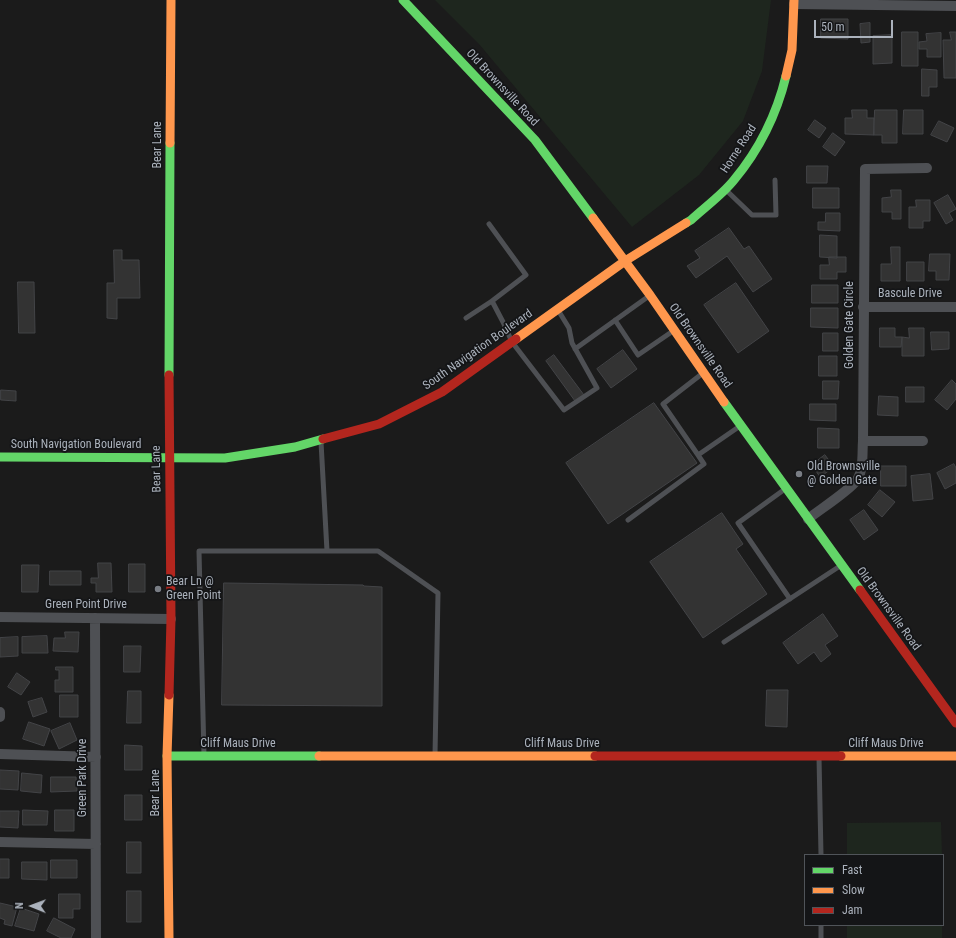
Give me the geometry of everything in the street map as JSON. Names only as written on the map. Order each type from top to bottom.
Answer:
[{"type":"street","name":"Bear Lane","points":[[169,938],[167,756],[171,619],[169,457],[171,0]]},
{"type":"street","name":"Old Brownsville Road","points":[[403,0],[535,140],[650,295],[785,488],[956,723]]},
{"type":"street","name":"Horne Road","points":[[625,261],[691,220],[726,189],[761,142],[779,101],[786,77],[792,50],[794,2]]},
{"type":"street","points":[[794,2],[956,6]]},
{"type":"street","name":"Golden Gate Circle","points":[[808,519],[857,480],[861,468],[864,440],[863,307],[865,169],[927,168]]},
{"type":"street","name":"South Navigation Boulevard","points":[[0,457],[225,458],[296,447],[379,424],[442,392],[625,261]]},
{"type":"street","name":"Bascule Drive","points":[[863,307],[956,307]]},
{"type":"street","points":[[864,440],[923,441]]},
{"type":"street","name":"Green Point Drive","points":[[0,617],[171,619]]},
{"type":"street","name":"Green Park Drive","points":[[95,618],[96,938]]},
{"type":"street","points":[[0,712],[0,717]]},
{"type":"street","points":[[0,754],[96,758]]},
{"type":"street","name":"Cliff Maus Drive","points":[[167,756],[956,756]]},
{"type":"street","points":[[0,842],[96,844]]},
{"type":"lane","points":[[726,189],[752,215],[776,215],[775,180]]},
{"type":"lane","points":[[466,318],[492,301],[526,275],[489,224]]},
{"type":"lane","points":[[575,349],[650,295]]},
{"type":"lane","points":[[492,301],[512,342],[564,410],[597,388],[572,343],[569,328],[557,309]]},
{"type":"lane","points":[[615,320],[638,356],[674,331]]},
{"type":"lane","points":[[628,520],[704,464],[663,404],[704,373]]},
{"type":"lane","points":[[698,455],[741,425]]},
{"type":"lane","points":[[321,440],[327,551]]},
{"type":"lane","points":[[785,488],[738,523],[790,598]]},
{"type":"lane","points":[[204,756],[199,551],[378,551],[438,593],[435,756]]},
{"type":"lane","points":[[724,642],[841,565]]},
{"type":"lane","points":[[819,756],[821,854]]},
{"type":"lane","points":[[821,926],[821,938]]},
{"type":"shaded area","points":[[435,0],[771,0],[762,71],[743,121],[699,175],[632,227],[479,44]]},
{"type":"shaded area","points":[[941,822],[942,854],[847,854],[847,823]]},
{"type":"shaded area","points":[[847,926],[942,926],[942,938],[847,938]]},
{"type":"building","points":[[821,19],[848,19],[848,39],[821,38]]},
{"type":"building","points":[[870,23],[870,42],[861,43],[860,24]]},
{"type":"building","points":[[902,32],[918,32],[918,66],[902,66]]},
{"type":"building","points":[[950,32],[956,32],[956,78],[944,78],[943,40],[951,40]]},
{"type":"building","points":[[941,33],[941,57],[927,57],[927,49],[919,49],[919,42],[927,41],[926,34]]},
{"type":"building","points":[[892,35],[892,63],[873,64],[873,36]]},
{"type":"building","points":[[922,69],[937,70],[937,87],[929,87],[929,96],[922,96]]},
{"type":"building","points":[[852,110],[867,110],[867,118],[874,118],[874,135],[845,134],[845,118],[852,118]]},
{"type":"building","points":[[875,110],[897,110],[897,143],[882,143],[882,135],[874,135]]},
{"type":"building","points":[[904,110],[923,110],[923,134],[903,134]]},
{"type":"building","points":[[815,120],[826,128],[819,138],[808,130]]},
{"type":"building","points":[[939,121],[954,128],[947,142],[931,135]]},
{"type":"building","points":[[833,133],[845,142],[835,156],[823,147]]},
{"type":"building","points":[[807,166],[828,166],[827,183],[807,183]]},
{"type":"building","points":[[813,188],[839,188],[839,208],[813,208]]},
{"type":"building","points":[[891,190],[901,190],[901,219],[892,219],[892,212],[882,212],[882,198],[891,197]]},
{"type":"building","points":[[948,195],[956,209],[949,213],[953,220],[946,224],[934,203]]},
{"type":"building","points":[[916,200],[930,200],[930,221],[923,221],[923,228],[909,228],[909,207],[916,207]]},
{"type":"building","points":[[826,213],[840,213],[840,231],[818,230],[818,222],[825,222]]},
{"type":"building","points":[[729,228],[744,249],[749,246],[772,279],[753,292],[727,256],[696,278],[687,266],[700,258],[695,251]]},
{"type":"building","points":[[820,235],[837,236],[837,258],[820,257]]},
{"type":"building","points":[[891,247],[900,247],[900,281],[881,281],[881,264],[891,264]]},
{"type":"building","points":[[114,250],[122,250],[122,260],[139,260],[140,298],[117,298],[117,319],[107,318],[107,283],[114,283]]},
{"type":"building","points":[[930,254],[950,254],[949,280],[936,280],[936,271],[929,271]]},
{"type":"building","points":[[829,257],[846,257],[846,272],[837,272],[837,279],[820,279],[820,265],[829,265]]},
{"type":"building","points":[[907,262],[924,262],[924,281],[907,281]]},
{"type":"building","points":[[18,282],[34,282],[35,333],[19,333]]},
{"type":"building","points":[[736,283],[769,331],[738,353],[704,305]]},
{"type":"building","points":[[812,285],[838,285],[838,303],[812,303]]},
{"type":"building","points":[[811,308],[838,308],[838,328],[811,327]]},
{"type":"building","points":[[880,328],[895,328],[895,337],[902,337],[901,347],[880,347]]},
{"type":"building","points":[[909,328],[924,328],[924,356],[902,356],[902,337],[909,338]]},
{"type":"building","points":[[931,332],[949,332],[949,349],[932,350]]},
{"type":"building","points":[[823,333],[838,333],[838,351],[823,351]]},
{"type":"building","points":[[623,350],[637,369],[611,388],[597,369]]},
{"type":"building","points":[[554,355],[584,395],[575,401],[546,361]]},
{"type":"building","points":[[819,356],[837,356],[837,376],[819,376]]},
{"type":"building","points":[[952,380],[956,384],[956,399],[947,410],[935,400]]},
{"type":"building","points":[[823,381],[839,381],[838,399],[823,399]]},
{"type":"building","points":[[906,387],[924,387],[924,402],[906,402]]},
{"type":"building","points":[[1,390],[16,391],[16,401],[1,400]]},
{"type":"building","points":[[879,396],[898,397],[898,416],[878,415]]},
{"type":"building","points":[[654,403],[697,463],[608,524],[566,463]]},
{"type":"building","points":[[810,404],[836,404],[836,421],[810,420]]},
{"type":"building","points":[[818,428],[839,429],[839,448],[818,448]]},
{"type":"building","points":[[825,455],[834,467],[820,477],[812,465]]},
{"type":"building","points":[[954,464],[956,468],[956,483],[945,489],[937,473]]},
{"type":"building","points":[[881,466],[906,466],[906,486],[881,486]]},
{"type":"building","points":[[930,474],[933,499],[913,501],[911,476]]},
{"type":"building","points":[[880,490],[895,502],[882,517],[868,505]]},
{"type":"building","points":[[864,510],[878,530],[864,540],[850,520]]},
{"type":"building","points":[[722,513],[743,544],[736,549],[767,594],[703,638],[650,562]]},
{"type":"building","points":[[98,563],[111,563],[112,592],[96,592],[96,583],[91,583],[91,578],[98,578]]},
{"type":"building","points":[[129,564],[145,564],[145,592],[129,592]]},
{"type":"building","points":[[22,565],[39,565],[38,592],[22,592]]},
{"type":"building","points":[[50,571],[81,571],[81,585],[50,585]]},
{"type":"building","points":[[224,583],[363,585],[382,587],[382,706],[222,705]]},
{"type":"building","points":[[823,614],[838,636],[825,645],[831,654],[821,662],[814,652],[798,664],[783,643]]},
{"type":"building","points":[[65,632],[79,632],[78,652],[53,651],[54,638],[65,638]]},
{"type":"building","points":[[47,636],[48,653],[22,653],[22,637]]},
{"type":"building","points":[[18,637],[18,656],[0,657],[0,638]]},
{"type":"building","points":[[124,646],[141,646],[140,672],[124,672]]},
{"type":"building","points":[[56,667],[73,667],[73,692],[55,692],[55,680],[59,680],[59,670],[56,670]]},
{"type":"building","points":[[17,673],[30,682],[21,695],[8,687]]},
{"type":"building","points":[[767,690],[788,690],[787,727],[766,726]]},
{"type":"building","points":[[128,691],[141,691],[141,723],[127,723]]},
{"type":"building","points":[[60,695],[78,695],[78,717],[60,717]]},
{"type":"building","points":[[42,698],[47,712],[33,717],[28,702]]},
{"type":"building","points":[[29,722],[50,729],[44,746],[23,739]]},
{"type":"building","points":[[70,723],[77,740],[59,749],[51,731]]},
{"type":"building","points":[[125,745],[142,746],[142,770],[125,770]]},
{"type":"building","points":[[0,770],[19,771],[18,790],[0,789]]},
{"type":"building","points":[[22,773],[42,775],[41,793],[21,791]]},
{"type":"building","points":[[51,777],[76,777],[77,791],[51,792]]},
{"type":"building","points":[[125,795],[142,795],[142,820],[125,820]]},
{"type":"building","points":[[23,810],[48,811],[47,825],[23,825]]},
{"type":"building","points":[[55,810],[74,810],[74,831],[55,831]]},
{"type":"building","points":[[0,811],[19,811],[18,828],[0,827]]},
{"type":"building","points":[[127,842],[141,842],[141,873],[127,873]]},
{"type":"building","points":[[0,859],[9,859],[9,878],[0,878]]},
{"type":"building","points":[[51,860],[77,860],[77,878],[51,878]]},
{"type":"building","points":[[22,862],[47,862],[47,880],[22,879]]},
{"type":"building","points":[[127,891],[141,891],[141,922],[127,922]]},
{"type":"building","points":[[59,894],[80,894],[80,909],[73,909],[73,918],[59,918]]},
{"type":"building","points":[[0,903],[17,907],[12,926],[4,924],[5,920],[0,918]]},
{"type":"building","points":[[21,908],[39,914],[34,931],[15,926]]},
{"type":"building","points":[[54,918],[75,929],[71,938],[61,938],[47,931]]},
{"type":"traffic: fast","points":[[403,0],[535,140],[593,218]]},
{"type":"traffic: fast","points":[[686,223],[724,191],[743,168],[766,131],[778,104],[786,76]]},
{"type":"traffic: fast","points":[[169,375],[170,143]]},
{"type":"traffic: fast","points":[[724,402],[860,590]]},
{"type":"traffic: fast","points":[[0,457],[225,458],[295,447],[323,439]]},
{"type":"traffic: fast","points":[[167,756],[319,756]]},
{"type":"traffic: slow","points":[[170,143],[171,0]]},
{"type":"traffic: slow","points":[[786,76],[792,50],[794,0]]},
{"type":"traffic: slow","points":[[593,218],[650,295],[724,402]]},
{"type":"traffic: slow","points":[[516,339],[625,261],[686,223]]},
{"type":"traffic: slow","points":[[169,695],[167,756],[169,938]]},
{"type":"traffic: slow","points":[[319,756],[595,756]]},
{"type":"traffic: slow","points":[[841,756],[956,756]]},
{"type":"traffic: jam","points":[[323,439],[379,424],[442,392],[516,339]]},
{"type":"traffic: jam","points":[[169,375],[171,619],[169,695]]},
{"type":"traffic: jam","points":[[860,590],[956,723]]},
{"type":"traffic: jam","points":[[595,756],[841,756]]},
{"type":"place","name":"Old Brownsville @ Golden Gate","points":[[799,474]]},
{"type":"place","name":"Bear Ln @ Green Point","points":[[158,589]]}]
